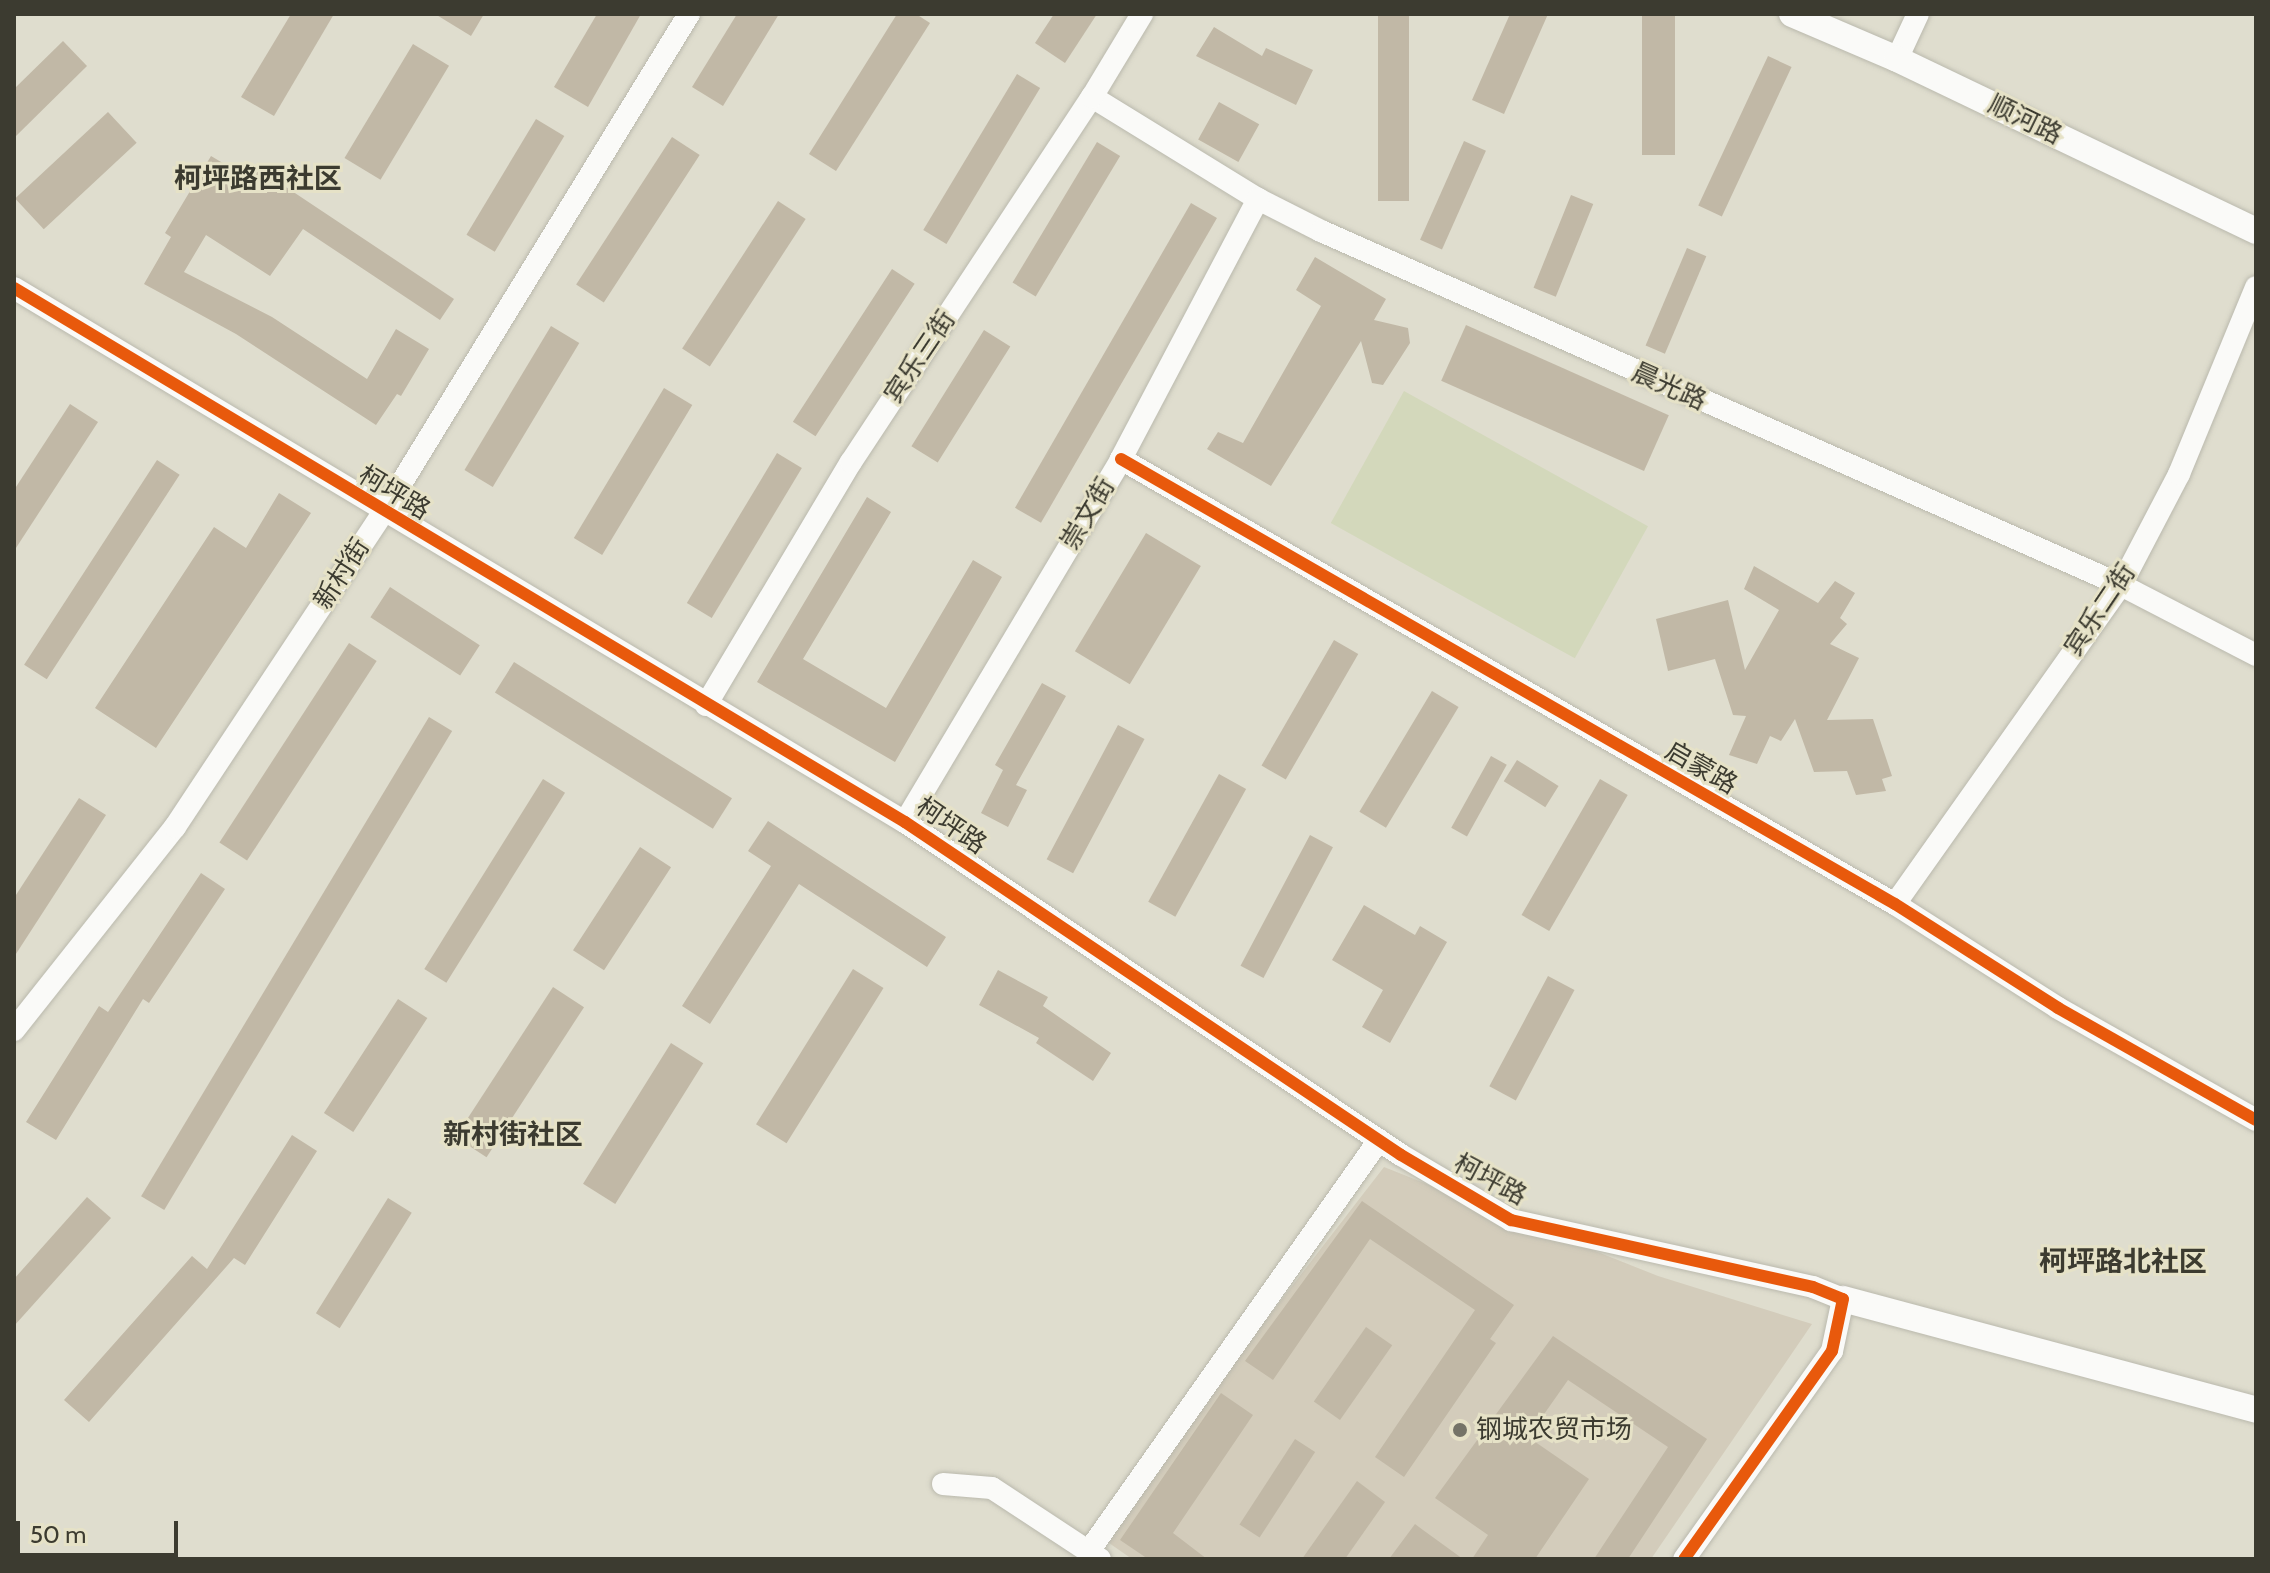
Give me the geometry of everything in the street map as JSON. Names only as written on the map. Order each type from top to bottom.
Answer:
[{"type":"street","name":"新村街","points":[[14,1030],[175,827],[383,513],[689,14]]},
{"type":"street","name":"宾乐三街","points":[[706,705],[851,462],[1092,97],[1142,14]]},
{"type":"street","name":"顺河路","points":[[1792,14],[1897,59],[2256,231]]},
{"type":"street","points":[[1897,59],[1918,14]]},
{"type":"street","name":"晨光路","points":[[1092,97],[1258,199],[1613,363],[2121,585],[2256,655]]},
{"type":"street","name":"崇文街","points":[[905,822],[1121,459],[1258,199]]},
{"type":"street","name":"宾乐二街","points":[[1895,904],[2121,585],[2179,474],[2256,287]]},
{"type":"street","name":"柯坪路","points":[[14,288],[383,513],[905,822],[1379,1140],[1511,1220],[1813,1287],[1843,1299]]},
{"type":"street","name":"启蒙路","points":[[1121,459],[1895,904],[2058,1008],[2256,1120]]},
{"type":"street","points":[[943,1484],[992,1488],[1094,1555],[1379,1140]]},
{"type":"street","points":[[1684,1559],[1832,1351],[1843,1299],[2256,1410]]},
{"type":"shaded area","name":"钢城农贸市场","points":[[1384,1167],[1658,1276],[1812,1324],[1651,1559],[1132,1559],[1099,1536]]},
{"type":"green space","points":[[1404,391],[1648,526],[1575,658],[1331,523]]},
{"type":"building","points":[[291,14],[334,14],[274,116],[241,97]]},
{"type":"building","points":[[435,14],[484,14],[471,36]]},
{"type":"building","points":[[597,14],[641,14],[588,107],[554,87]]},
{"type":"building","points":[[737,14],[779,14],[723,106],[692,87]]},
{"type":"building","points":[[897,14],[916,14],[930,23],[836,171],[809,154]]},
{"type":"building","points":[[1054,14],[1097,14],[1065,63],[1035,43]]},
{"type":"building","points":[[1378,14],[1409,14],[1409,201],[1378,201]]},
{"type":"building","points":[[1510,14],[1548,14],[1504,114],[1472,100]]},
{"type":"building","points":[[1642,14],[1675,14],[1675,155],[1642,155]]},
{"type":"building","points":[[1214,27],[1262,56],[1266,48],[1313,70],[1296,105],[1196,56]]},
{"type":"building","points":[[63,41],[87,66],[14,138],[14,89]]},
{"type":"building","points":[[413,44],[449,66],[381,180],[344,158]]},
{"type":"building","points":[[1768,56],[1792,67],[1722,217],[1698,206]]},
{"type":"building","points":[[1017,74],[1040,88],[946,244],[923,230]]},
{"type":"building","points":[[1219,102],[1259,124],[1238,162],[1198,140]]},
{"type":"building","points":[[108,112],[137,143],[44,229],[15,199]]},
{"type":"building","points":[[536,119],[564,136],[495,252],[466,235]]},
{"type":"building","points":[[672,137],[700,155],[604,303],[576,285]]},
{"type":"building","points":[[1464,141],[1486,151],[1442,249],[1420,240]]},
{"type":"building","points":[[1097,142],[1120,156],[1036,296],[1013,283]]},
{"type":"building","points":[[211,156],[243,175],[250,163],[454,299],[440,320],[303,229],[270,276],[206,235],[184,272],[272,317],[367,379],[396,329],[429,349],[401,396],[397,394],[376,425],[236,334],[144,284],[171,237],[165,233]]},
{"type":"building","points":[[1571,195],[1593,204],[1556,297],[1534,288]]},
{"type":"building","points":[[778,201],[806,219],[710,367],[682,349]]},
{"type":"building","points":[[1191,203],[1217,218],[1041,523],[1015,508]]},
{"type":"building","points":[[1687,248],[1706,256],[1665,354],[1646,346]]},
{"type":"building","points":[[1315,257],[1386,299],[1374,320],[1408,328],[1410,343],[1383,385],[1372,383],[1361,341],[1271,486],[1207,449],[1218,432],[1243,443],[1321,306],[1296,290]]},
{"type":"building","points":[[892,269],[915,284],[816,436],[793,422]]},
{"type":"building","points":[[1466,325],[1669,415],[1644,471],[1441,381]]},
{"type":"building","points":[[551,326],[579,343],[493,487],[464,470]]},
{"type":"building","points":[[984,330],[1010,346],[938,463],[911,446]]},
{"type":"building","points":[[664,388],[692,405],[602,555],[574,538]]},
{"type":"building","points":[[70,404],[98,422],[14,551],[14,490]]},
{"type":"building","points":[[777,453],[802,468],[712,618],[687,603]]},
{"type":"building","points":[[157,460],[180,475],[47,679],[24,665]]},
{"type":"building","points":[[279,493],[311,513],[156,748],[95,708],[214,527],[246,548]]},
{"type":"building","points":[[867,497],[891,512],[803,659],[886,708],[973,560],[1002,577],[895,762],[757,682]]},
{"type":"building","points":[[1146,533],[1201,566],[1130,684],[1075,651]]},
{"type":"building","points":[[1754,566],[1818,603],[1835,581],[1855,593],[1840,618],[1847,624],[1830,644],[1859,658],[1827,720],[1873,719],[1892,776],[1882,779],[1886,791],[1856,795],[1847,771],[1814,772],[1795,719],[1781,741],[1770,736],[1757,764],[1729,755],[1746,716],[1733,715],[1715,659],[1668,671],[1656,619],[1728,600],[1745,670],[1779,610],[1744,589]]},
{"type":"building","points":[[390,587],[480,645],[460,675],[370,617]]},
{"type":"building","points":[[1334,640],[1358,654],[1286,780],[1262,766]]},
{"type":"building","points":[[349,643],[377,661],[247,861],[219,843]]},
{"type":"building","points":[[514,662],[732,798],[713,829],[495,693]]},
{"type":"building","points":[[1042,683],[1066,696],[1016,785],[1027,790],[1008,827],[981,813],[1003,770],[995,765]]},
{"type":"building","points":[[1432,691],[1459,707],[1386,828],[1359,812]]},
{"type":"building","points":[[429,717],[452,731],[164,1210],[141,1196]]},
{"type":"building","points":[[1118,725],[1144,739],[1073,873],[1047,859]]},
{"type":"building","points":[[1491,756],[1507,765],[1467,836],[1451,828]]},
{"type":"building","points":[[1517,760],[1559,786],[1545,807],[1504,781]]},
{"type":"building","points":[[1219,774],[1246,789],[1175,917],[1148,902]]},
{"type":"building","points":[[543,779],[565,793],[446,983],[424,969]]},
{"type":"building","points":[[1600,779],[1628,795],[1549,931],[1522,915]]},
{"type":"building","points":[[79,798],[106,815],[14,957],[14,898]]},
{"type":"building","points":[[768,821],[946,937],[927,967],[799,884],[710,1024],[682,1006],[771,866],[748,851]]},
{"type":"building","points":[[1310,835],[1333,847],[1263,978],[1241,966]]},
{"type":"building","points":[[640,847],[671,867],[604,970],[573,950]]},
{"type":"building","points":[[201,873],[225,889],[149,1003],[143,999],[56,1140],[26,1122],[99,1006],[108,1012]]},
{"type":"building","points":[[1364,905],[1415,935],[1420,926],[1447,942],[1390,1043],[1362,1027],[1383,990],[1332,960]]},
{"type":"building","points":[[853,969],[884,988],[787,1143],[756,1124]]},
{"type":"building","points":[[998,970],[1048,997],[1043,1006],[1111,1053],[1093,1081],[1036,1043],[1039,1038],[979,1005]]},
{"type":"building","points":[[1548,976],[1574,990],[1516,1100],[1489,1086]]},
{"type":"building","points":[[553,987],[584,1007],[487,1157],[456,1137]]},
{"type":"building","points":[[398,999],[427,1018],[353,1132],[324,1113]]},
{"type":"building","points":[[671,1043],[703,1063],[615,1204],[583,1184]]},
{"type":"building","points":[[292,1135],[317,1151],[245,1265],[234,1258],[89,1422],[64,1400],[192,1256],[207,1269]]},
{"type":"building","points":[[87,1197],[111,1218],[14,1326],[14,1279]]},
{"type":"building","points":[[388,1198],[412,1213],[340,1328],[316,1313]]},
{"type":"building","points":[[1362,1201],[1514,1305],[1490,1339],[1496,1343],[1404,1477],[1375,1457],[1475,1310],[1370,1239],[1273,1380],[1245,1361]]},
{"type":"building","points":[[1366,1327],[1392,1345],[1340,1420],[1314,1402]]},
{"type":"building","points":[[1553,1336],[1707,1439],[1628,1559],[1594,1559],[1668,1447],[1568,1380],[1528,1437],[1589,1479],[1535,1559],[1472,1559],[1488,1535],[1435,1498]]},
{"type":"building","points":[[1221,1393],[1253,1415],[1173,1533],[1207,1559],[1148,1559],[1120,1540]]},
{"type":"building","points":[[1295,1439],[1315,1452],[1260,1538],[1239,1525]]},
{"type":"building","points":[[1357,1481],[1385,1502],[1345,1559],[1302,1559]]},
{"type":"building","points":[[1415,1524],[1423,1530],[1463,1559],[1389,1559]]},
{"type":"cycle path","points":[[14,288],[905,822],[1401,1155],[1511,1220],[1813,1287],[1843,1299],[1832,1351],[1684,1559]]},
{"type":"cycle path","points":[[1121,459],[1895,904],[2058,1008],[2256,1120]]},
{"type":"place","name":"钢城农贸市场","points":[[1460,1430]]},
{"type":"district","name":"柯坪路西社区","points":[[258,178]]},
{"type":"district","name":"新村街社区","points":[[513,1134]]},
{"type":"district","name":"柯坪路北社区","points":[[2123,1261]]}]
